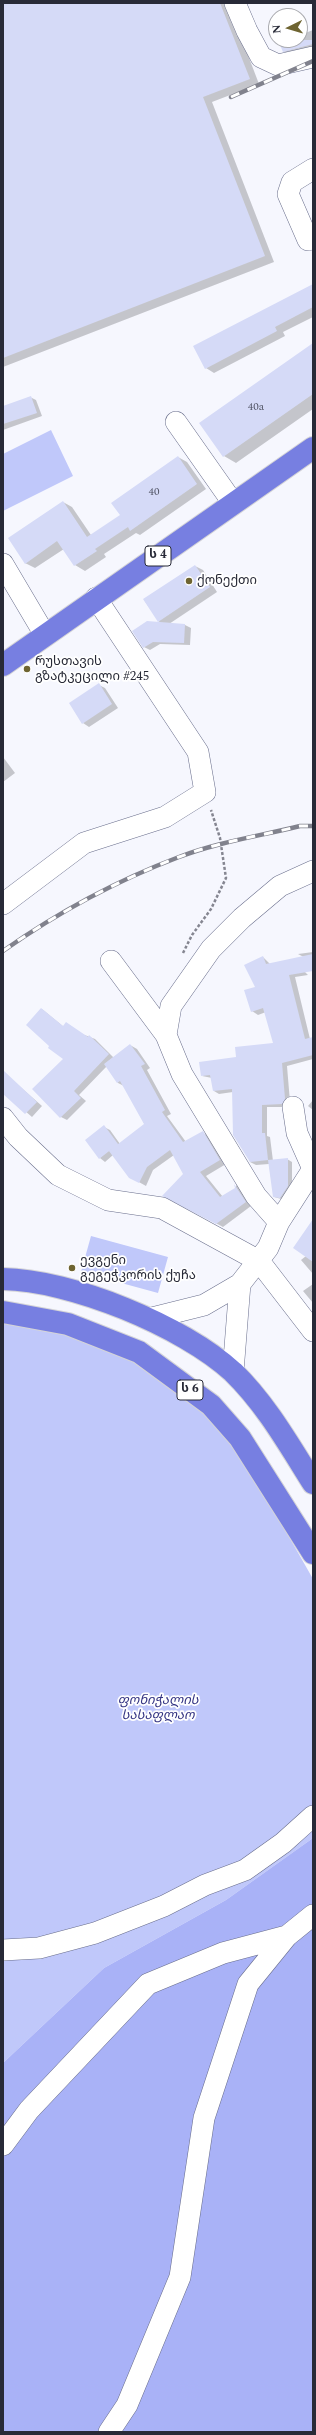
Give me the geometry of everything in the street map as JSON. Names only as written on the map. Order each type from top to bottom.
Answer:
[{"type":"highway","name":"ს 4","points":[[3,665],[96,598],[313,448]]},
{"type":"highway","points":[[3,1279],[23,1279],[88,1295],[148,1319],[189,1340],[233,1372],[273,1419],[313,1483]]},
{"type":"highway","name":"ს 6","points":[[3,1312],[68,1324],[139,1352],[211,1405],[240,1438],[313,1553]]},
{"type":"street","points":[[235,3],[261,57],[278,66],[313,56]]},
{"type":"street","points":[[308,240],[288,194],[292,182],[299,176],[313,169]]},
{"type":"street","points":[[176,422],[233,503]]},
{"type":"street","points":[[3,564],[45,635]]},
{"type":"street","points":[[3,904],[84,843],[165,817],[205,792],[198,752],[96,598]]},
{"type":"street","points":[[166,1035],[171,1006],[211,949],[242,918],[280,886],[313,870]]},
{"type":"street","points":[[111,961],[166,1035],[182,1074],[256,1196],[278,1222]]},
{"type":"street","points":[[148,1319],[204,1305],[240,1284],[268,1248],[278,1222],[311,1178],[297,1133],[293,1107]]},
{"type":"street","points":[[7,1132],[58,1175],[108,1200],[162,1208],[259,1261],[313,1331]]},
{"type":"street","points":[[233,1372],[240,1284]]},
{"type":"street","points":[[3,1950],[39,1948],[95,1933],[164,1906],[206,1885],[245,1870],[283,1843],[313,1816]]},
{"type":"street","points":[[110,2432],[127,2405],[180,2277],[204,2118],[248,1984],[287,1936],[313,1915]]},
{"type":"street","points":[[3,2145],[29,2110],[148,1984],[223,1953],[287,1936]]},
{"type":"path","points":[[182,955],[192,935],[211,909],[226,878],[220,838],[205,792]]},
{"type":"green space","points":[[51,430],[73,476],[3,511],[3,454]]},
{"type":"green space","points":[[91,1236],[168,1257],[158,1293],[81,1272]]},
{"type":"green space","name":"ფონიჭალის სასაფლაო","points":[[3,1320],[79,1332],[133,1353],[234,1440],[313,1579],[313,1838],[226,1900],[104,1968],[3,2063]]},
{"type":"shaded area","points":[[313,1838],[313,2432],[3,2432],[3,2063],[104,1968],[226,1900]]},
{"type":"building","points":[[3,3],[220,3],[250,79],[203,97],[265,256],[3,358]]},
{"type":"building","points":[[308,40],[313,40],[313,44],[308,45]]},
{"type":"building","points":[[281,48],[298,48],[283,52]]},
{"type":"building","points":[[313,284],[313,307],[275,327],[277,331],[205,369],[193,346]]},
{"type":"building","points":[[313,343],[313,394],[223,457],[199,423]]},
{"type":"building","points":[[31,396],[37,413],[3,424],[3,406]]},
{"type":"building","points":[[178,456],[197,484],[130,531],[128,527],[95,549],[97,551],[74,566],[57,541],[25,564],[8,538],[63,501],[87,537],[120,515],[111,503]]},
{"type":"building","points":[[195,565],[210,587],[158,622],[143,599]]},
{"type":"building","points":[[147,621],[185,624],[184,643],[153,642],[143,648],[132,631]]},
{"type":"building","points":[[99,683],[112,704],[82,724],[69,703]]},
{"type":"building","points":[[313,954],[313,971],[289,975],[305,1039],[313,1037],[313,1055],[282,1063],[285,1099],[282,1104],[262,1105],[262,1133],[265,1133],[268,1160],[250,1162],[233,1135],[232,1089],[213,1091],[210,1075],[201,1076],[199,1062],[236,1057],[235,1047],[273,1043],[263,1008],[251,1012],[244,990],[255,987],[244,965],[263,956],[266,964]]},
{"type":"building","points":[[41,1008],[63,1026],[66,1022],[88,1037],[89,1035],[109,1054],[74,1091],[81,1098],[60,1118],[32,1089],[63,1059],[48,1048],[49,1046],[26,1025]]},
{"type":"building","points":[[130,1044],[145,1064],[141,1066],[165,1110],[162,1112],[183,1142],[203,1131],[220,1160],[200,1172],[220,1197],[235,1188],[234,1184],[246,1202],[216,1224],[162,1196],[183,1174],[170,1150],[147,1167],[139,1183],[129,1178],[109,1151],[144,1124],[120,1081],[117,1083],[104,1064]]},
{"type":"building","points":[[3,1070],[37,1102],[25,1114],[3,1094]]},
{"type":"building","points":[[104,1125],[118,1144],[99,1159],[85,1140]]},
{"type":"building","points":[[288,1158],[288,1186],[280,1198],[273,1197],[268,1160]]},
{"type":"building","points":[[313,1219],[313,1262],[293,1248]]},
{"type":"railway","points":[[231,97],[313,61]]},
{"type":"railway","points":[[3,951],[88,898],[156,866],[224,843],[300,826],[313,826]]},
{"type":"place","name":"ქონექთი","points":[[189,581]]},
{"type":"place","name":"რუსთავის გზატკეცილი #245","points":[[27,669]]},
{"type":"place","name":"ევგენი გეგეჭკორის ქუჩა","points":[[72,1268]]}]
